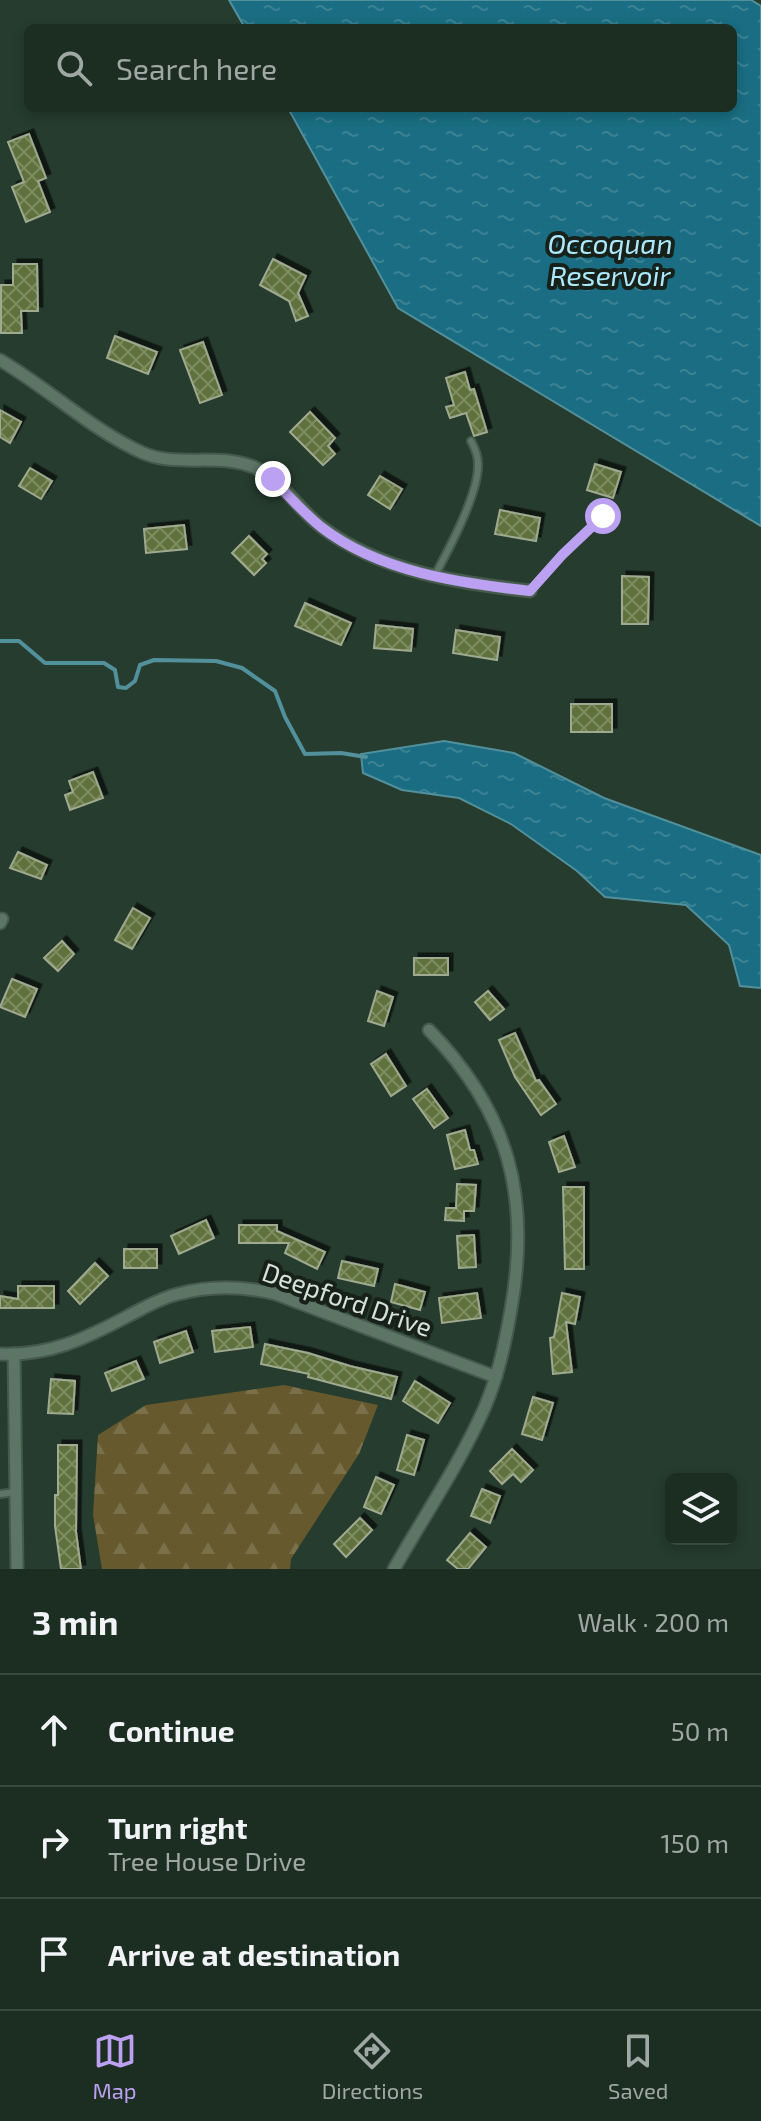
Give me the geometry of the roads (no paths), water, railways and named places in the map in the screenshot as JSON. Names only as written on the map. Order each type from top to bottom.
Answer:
[{"type":"street","points":[[0,360],[84,418],[145,454],[171,459],[231,461],[260,470],[322,528],[345,543],[390,564],[530,591]]},
{"type":"street","points":[[394,1569],[484,1408],[505,1343],[517,1279],[518,1217],[506,1150],[484,1100],[450,1051],[429,1030]]},
{"type":"street","name":"Deepford Drive","points":[[0,1354],[42,1352],[65,1347],[160,1300],[204,1288],[231,1287],[276,1294],[496,1377]]},
{"type":"street","points":[[14,1354],[17,1569]]},
{"type":"lane","points":[[435,575],[465,515],[477,479],[477,454],[471,441]]},
{"type":"lane","points":[[530,591],[603,516]]},
{"type":"lane","points":[[0,1494],[16,1492]]},
{"type":"water","name":"Occoquan Reservoir","points":[[229,0],[751,0],[761,6],[761,526],[398,308],[290,112],[737,112],[737,24],[243,24]]},
{"type":"water","points":[[444,741],[514,753],[604,798],[761,855],[761,988],[740,986],[729,945],[686,905],[605,897],[577,871],[511,824],[459,798],[402,790],[363,773],[361,754]]},
{"type":"waterway","points":[[0,641],[19,641],[45,663],[104,663],[115,670],[118,687],[126,688],[135,681],[140,665],[154,660],[216,661],[242,668],[275,691],[305,754],[341,753],[366,757]]}]
